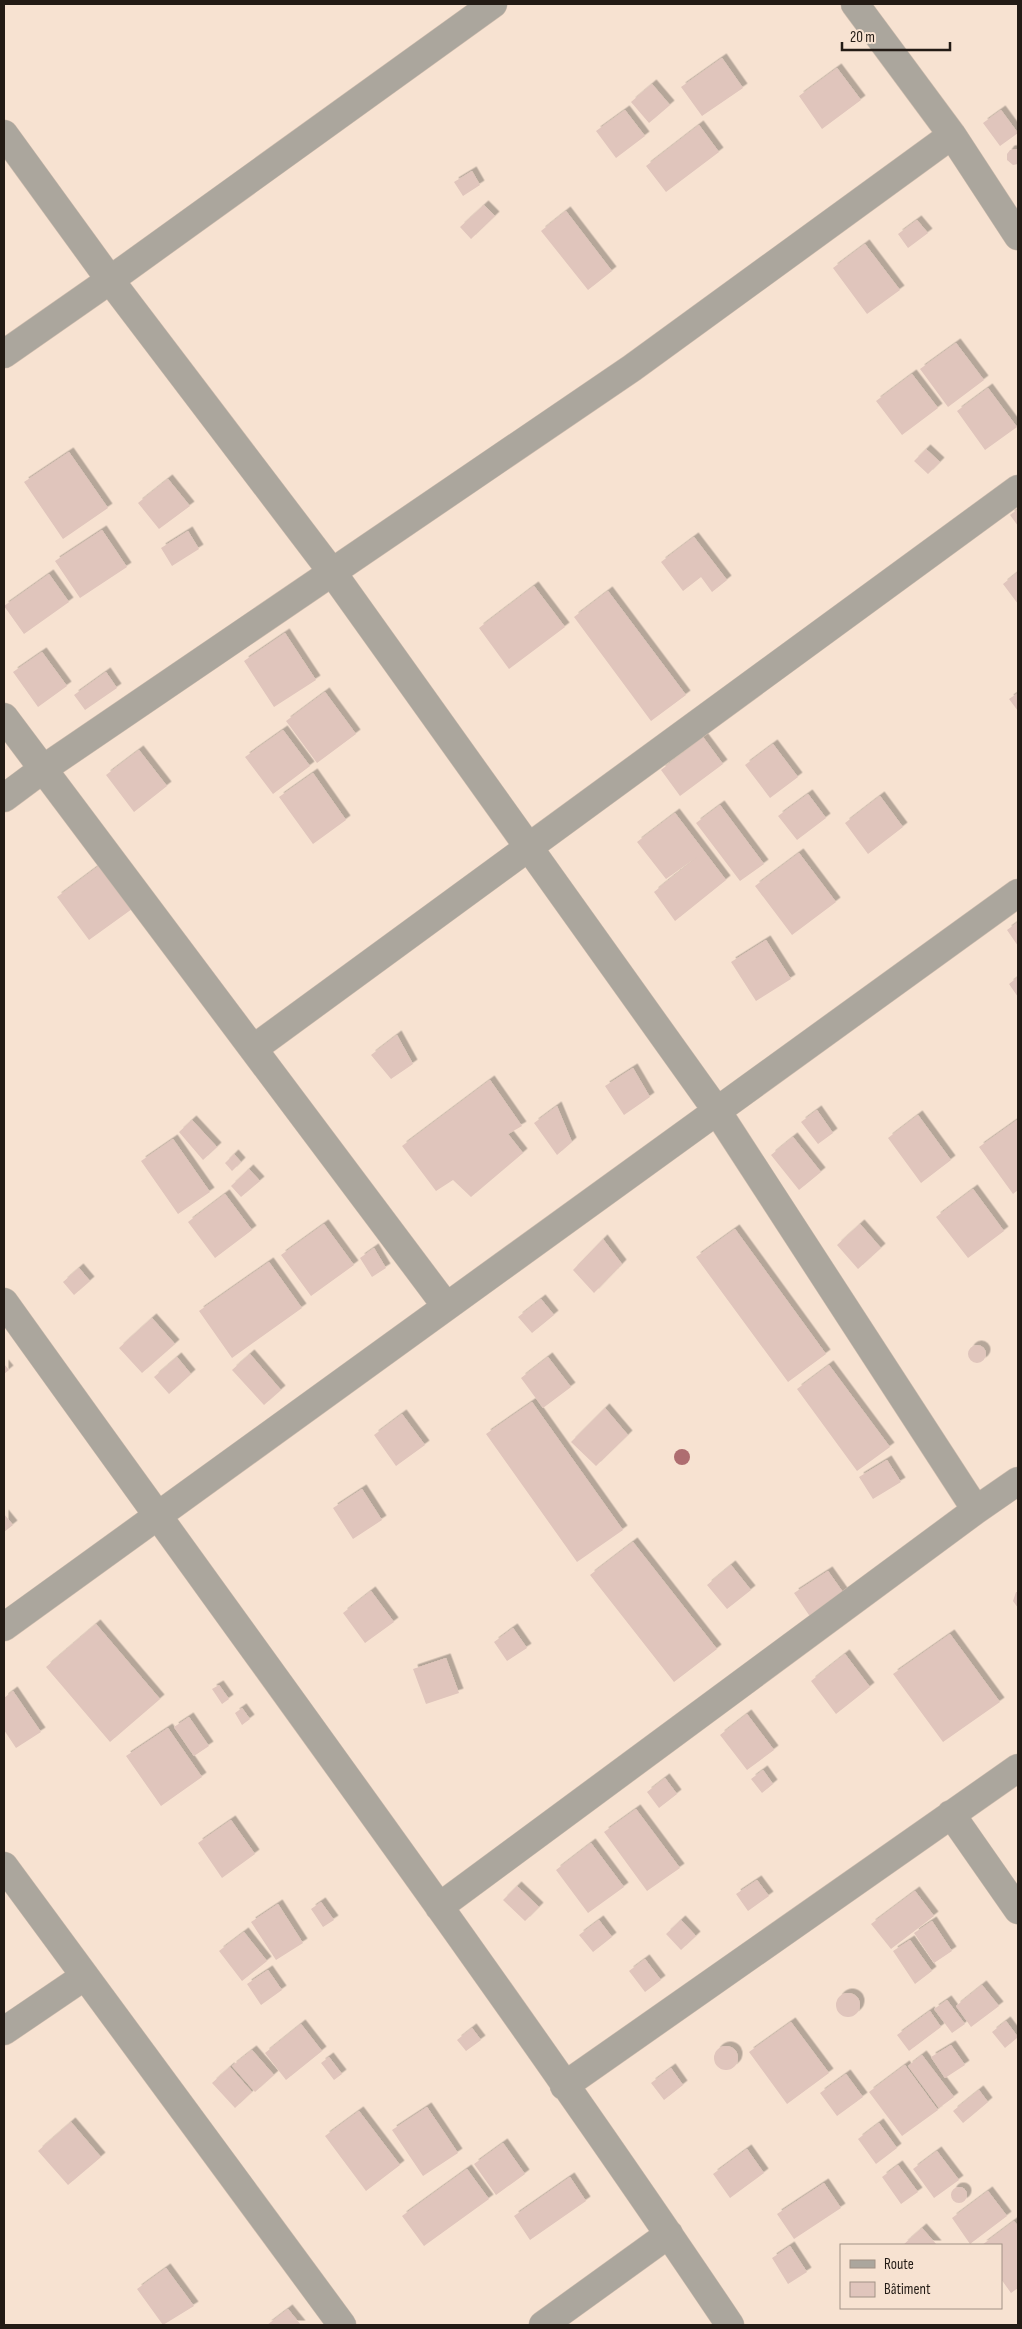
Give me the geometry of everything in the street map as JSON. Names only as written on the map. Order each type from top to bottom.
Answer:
[{"type":"street","points":[[4,354],[110,280],[493,4]]},
{"type":"street","points":[[855,4],[952,135],[1018,236]]},
{"type":"street","points":[[4,134],[110,280],[332,572],[717,1111],[976,1510]]},
{"type":"street","points":[[4,798],[43,769],[632,368],[952,135]]},
{"type":"street","points":[[253,1049],[1018,488]]},
{"type":"street","points":[[4,717],[446,1306]]},
{"type":"street","points":[[4,1627],[1018,893]]},
{"type":"street","points":[[4,1302],[439,1907],[669,2234],[730,2325]]},
{"type":"street","points":[[439,1907],[976,1510],[1018,1482]]},
{"type":"street","points":[[564,2086],[1018,1768]]},
{"type":"street","points":[[951,1814],[1018,1910]]},
{"type":"street","points":[[4,1866],[342,2325]]},
{"type":"street","points":[[4,2031],[85,1976]]},
{"type":"street","points":[[542,2325],[669,2234]]},
{"type":"building","points":[[722,58],[743,88],[702,116],[681,87]]},
{"type":"building","points":[[837,68],[861,100],[822,129],[799,96]]},
{"type":"building","points":[[652,84],[670,105],[649,123],[631,102]]},
{"type":"building","points":[[625,110],[645,136],[616,158],[596,131]]},
{"type":"building","points":[[1001,110],[1018,133],[1000,146],[983,123]]},
{"type":"building","points":[[699,125],[719,152],[666,192],[646,166]]},
{"type":"building","points":[[1018,149],[1018,164],[1013,165],[1007,160],[1007,154],[1010,150]]},
{"type":"building","points":[[472,171],[480,185],[463,196],[454,182]]},
{"type":"building","points":[[484,205],[495,216],[471,239],[460,227]]},
{"type":"building","points":[[566,211],[612,271],[588,290],[541,231]]},
{"type":"building","points":[[917,220],[928,233],[908,248],[898,234]]},
{"type":"building","points":[[865,244],[900,290],[867,314],[833,268]]},
{"type":"building","points":[[956,343],[984,380],[948,407],[920,369]]},
{"type":"building","points":[[912,374],[938,408],[902,435],[876,401]]},
{"type":"building","points":[[988,388],[1017,427],[985,450],[957,411]]},
{"type":"building","points":[[926,449],[940,462],[928,474],[914,461]]},
{"type":"building","points":[[69,452],[108,508],[63,539],[24,482]]},
{"type":"building","points":[[168,479],[190,506],[159,529],[138,503]]},
{"type":"building","points":[[1018,509],[1018,526],[1010,515]]},
{"type":"building","points":[[102,530],[127,567],[80,598],[55,561]]},
{"type":"building","points":[[188,531],[199,549],[172,566],[161,548]]},
{"type":"building","points":[[694,537],[727,580],[712,592],[701,577],[683,591],[661,562]]},
{"type":"building","points":[[1018,572],[1018,604],[1003,584]]},
{"type":"building","points":[[49,574],[69,602],[24,634],[4,606]]},
{"type":"building","points":[[534,586],[565,627],[509,669],[479,628]]},
{"type":"building","points":[[608,591],[686,695],[651,721],[574,617]]},
{"type":"building","points":[[285,633],[316,680],[274,707],[244,661]]},
{"type":"building","points":[[42,652],[67,686],[38,707],[13,672]]},
{"type":"building","points":[[106,672],[117,688],[85,710],[74,695]]},
{"type":"building","points":[[325,692],[356,734],[317,763],[286,721]]},
{"type":"building","points":[[1018,693],[1018,711],[1009,699]]},
{"type":"building","points":[[283,730],[310,766],[273,794],[245,757]]},
{"type":"building","points":[[703,737],[723,764],[680,796],[661,770]]},
{"type":"building","points":[[773,744],[798,777],[770,798],[745,765]]},
{"type":"building","points":[[139,750],[167,786],[134,812],[106,775]]},
{"type":"building","points":[[313,773],[346,820],[313,844],[279,797]]},
{"type":"building","points":[[808,794],[826,818],[797,840],[778,816]]},
{"type":"building","points":[[880,796],[903,827],[868,854],[845,823]]},
{"type":"building","points":[[720,805],[764,864],[740,881],[696,823]]},
{"type":"building","points":[[675,813],[726,880],[675,921],[654,892],[697,857],[666,879],[637,842]]},
{"type":"building","points":[[799,853],[836,902],[792,935],[755,886]]},
{"type":"building","points":[[100,865],[132,909],[89,940],[57,897]]},
{"type":"building","points":[[1018,922],[1018,946],[1007,930]]},
{"type":"building","points":[[766,940],[791,979],[756,1001],[731,962]]},
{"type":"building","points":[[1018,977],[1018,997],[1009,984]]},
{"type":"building","points":[[397,1035],[413,1064],[391,1079],[371,1055]]},
{"type":"building","points":[[633,1068],[650,1097],[624,1115],[605,1086]]},
{"type":"building","points":[[490,1080],[522,1126],[508,1134],[523,1153],[471,1197],[453,1180],[436,1191],[402,1146]]},
{"type":"building","points":[[557,1106],[572,1142],[557,1155],[534,1123]]},
{"type":"building","points":[[817,1110],[833,1133],[818,1144],[801,1122]]},
{"type":"building","points":[[918,1115],[951,1160],[921,1183],[888,1138]]},
{"type":"building","points":[[192,1120],[217,1147],[203,1160],[179,1132]]},
{"type":"building","points":[[1017,1120],[1018,1190],[1013,1194],[979,1147]]},
{"type":"building","points":[[793,1137],[821,1172],[799,1190],[771,1155]]},
{"type":"building","points":[[173,1139],[210,1192],[178,1214],[141,1161]]},
{"type":"building","points":[[234,1154],[241,1162],[232,1171],[225,1163]]},
{"type":"building","points":[[249,1169],[260,1181],[241,1197],[231,1186]]},
{"type":"building","points":[[973,1189],[1004,1231],[968,1258],[936,1217]]},
{"type":"building","points":[[225,1194],[252,1230],[215,1258],[188,1222]]},
{"type":"building","points":[[324,1224],[354,1265],[311,1296],[281,1255]]},
{"type":"building","points":[[860,1224],[881,1248],[858,1269],[837,1245]]},
{"type":"building","points":[[735,1229],[826,1354],[788,1382],[696,1257]]},
{"type":"building","points":[[603,1239],[622,1264],[594,1293],[573,1270]]},
{"type":"building","points":[[374,1248],[386,1268],[372,1277],[360,1258]]},
{"type":"building","points":[[269,1262],[302,1308],[232,1358],[199,1311]]},
{"type":"building","points":[[79,1268],[90,1281],[74,1295],[63,1282]]},
{"type":"building","points":[[541,1299],[554,1315],[532,1333],[518,1317]]},
{"type":"building","points":[[152,1318],[175,1344],[142,1373],[119,1348]]},
{"type":"building","points":[[973,1345],[981,1345],[986,1350],[984,1361],[973,1363],[968,1358],[968,1350]]},
{"type":"building","points":[[250,1354],[281,1390],[264,1405],[232,1370]]},
{"type":"building","points":[[177,1357],[191,1374],[169,1394],[154,1377]]},
{"type":"building","points":[[548,1357],[571,1387],[543,1408],[521,1378]]},
{"type":"building","points":[[4,1364],[9,1370],[4,1374]]},
{"type":"building","points":[[829,1365],[890,1447],[857,1471],[797,1389]]},
{"type":"building","points":[[532,1402],[623,1530],[577,1562],[486,1434]]},
{"type":"building","points":[[605,1408],[628,1435],[596,1466],[571,1442]]},
{"type":"building","points":[[402,1414],[425,1445],[396,1466],[374,1435]]},
{"type":"building","points":[[887,1460],[901,1482],[873,1499],[859,1477]]},
{"type":"building","points":[[362,1489],[382,1520],[353,1539],[333,1508]]},
{"type":"building","points":[[4,1514],[13,1525],[4,1532]]},
{"type":"building","points":[[633,1542],[717,1649],[674,1682],[590,1575]]},
{"type":"building","points":[[731,1565],[751,1590],[727,1609],[707,1585]]},
{"type":"building","points":[[828,1571],[845,1595],[811,1618],[794,1593]]},
{"type":"building","points":[[371,1591],[394,1622],[365,1643],[343,1613]]},
{"type":"building","points":[[1016,1592],[1018,1592],[1018,1608],[1013,1601]]},
{"type":"building","points":[[96,1624],[160,1699],[110,1742],[46,1667]]},
{"type":"building","points":[[513,1628],[527,1648],[507,1661],[494,1642]]},
{"type":"building","points":[[950,1634],[1000,1702],[943,1742],[893,1674]]},
{"type":"building","points":[[845,1654],[870,1687],[836,1714],[811,1681]]},
{"type":"building","points":[[446,1658],[459,1693],[426,1704],[413,1669]]},
{"type":"building","points":[[219,1685],[229,1699],[222,1704],[212,1689]]},
{"type":"building","points":[[13,1691],[41,1732],[16,1748],[4,1730],[4,1698]]},
{"type":"building","points":[[242,1708],[250,1719],[242,1725],[235,1713]]},
{"type":"building","points":[[747,1714],[774,1750],[747,1770],[720,1735]]},
{"type":"building","points":[[189,1717],[209,1746],[194,1756],[174,1727]]},
{"type":"building","points":[[168,1728],[202,1777],[161,1806],[126,1756]]},
{"type":"building","points":[[763,1770],[773,1784],[762,1793],[751,1779]]},
{"type":"building","points":[[665,1778],[677,1794],[659,1808],[647,1792]]},
{"type":"building","points":[[636,1809],[680,1868],[647,1891],[604,1832]]},
{"type":"building","points":[[231,1820],[255,1854],[222,1878],[198,1843]]},
{"type":"building","points":[[591,1843],[624,1887],[588,1913],[556,1870]]},
{"type":"building","points":[[757,1880],[769,1896],[748,1911],[736,1894]]},
{"type":"building","points":[[517,1886],[539,1907],[525,1921],[503,1900]]},
{"type":"building","points":[[915,1891],[934,1916],[891,1949],[871,1924]]},
{"type":"building","points":[[321,1902],[334,1920],[323,1927],[311,1909]]},
{"type":"building","points":[[278,1904],[303,1943],[276,1960],[251,1922]]},
{"type":"building","points":[[599,1920],[612,1937],[593,1952],[579,1935]]},
{"type":"building","points":[[681,1920],[696,1936],[681,1950],[666,1934]]},
{"type":"building","points":[[932,1921],[952,1951],[934,1963],[914,1933]]},
{"type":"building","points":[[244,1932],[267,1961],[242,1981],[219,1951]]},
{"type":"building","points":[[910,1940],[932,1971],[915,1984],[893,1951]]},
{"type":"building","points":[[645,1959],[661,1980],[645,1992],[629,1971]]},
{"type":"building","points":[[268,1970],[282,1990],[261,2005],[247,1984]]},
{"type":"building","points":[[982,1985],[999,2006],[971,2027],[956,2006]]},
{"type":"building","points":[[848,1993],[857,1996],[860,2005],[857,2014],[848,2017],[839,2014],[836,2005],[839,1996]]},
{"type":"building","points":[[947,2000],[965,2024],[952,2033],[934,2009]]},
{"type":"building","points":[[930,2011],[941,2027],[909,2051],[897,2035]]},
{"type":"building","points":[[1006,2021],[1018,2037],[1005,2048],[992,2032]]},
{"type":"building","points":[[791,2022],[829,2073],[787,2104],[749,2052]]},
{"type":"building","points":[[301,2024],[322,2051],[286,2080],[265,2053]]},
{"type":"building","points":[[472,2028],[481,2040],[466,2051],[457,2040]]},
{"type":"building","points":[[951,2045],[965,2065],[945,2078],[931,2057]]},
{"type":"building","points":[[726,2046],[735,2049],[738,2058],[735,2067],[726,2070],[717,2067],[714,2058],[717,2049]]},
{"type":"building","points":[[252,2050],[274,2075],[255,2092],[232,2066]]},
{"type":"building","points":[[922,2055],[954,2097],[939,2108],[908,2066]]},
{"type":"building","points":[[329,2057],[342,2074],[334,2080],[321,2063]]},
{"type":"building","points":[[905,2065],[938,2110],[902,2136],[869,2092]]},
{"type":"building","points":[[230,2067],[252,2092],[235,2108],[212,2083]]},
{"type":"building","points":[[671,2068],[683,2085],[664,2100],[651,2083]]},
{"type":"building","points":[[846,2074],[863,2097],[837,2116],[820,2093]]},
{"type":"building","points":[[979,2090],[988,2102],[963,2123],[953,2111]]},
{"type":"building","points":[[427,2107],[458,2153],[423,2176],[392,2130]]},
{"type":"building","points":[[359,2111],[400,2165],[366,2191],[325,2136]]},
{"type":"building","points":[[71,2122],[101,2157],[68,2185],[38,2151]]},
{"type":"building","points":[[879,2123],[897,2148],[876,2164],[858,2139]]},
{"type":"building","points":[[503,2143],[525,2174],[496,2195],[474,2164]]},
{"type":"building","points":[[747,2149],[764,2173],[730,2198],[713,2174]]},
{"type":"building","points":[[937,2151],[959,2180],[934,2198],[913,2169]]},
{"type":"building","points":[[898,2165],[918,2192],[901,2204],[882,2177]]},
{"type":"building","points":[[467,2169],[489,2199],[424,2246],[402,2216]]},
{"type":"building","points":[[570,2177],[586,2201],[530,2240],[514,2216]]},
{"type":"building","points":[[824,2183],[841,2208],[794,2239],[777,2214]]},
{"type":"building","points":[[959,2187],[965,2189],[967,2195],[965,2201],[959,2203],[953,2201],[951,2195],[953,2189]]},
{"type":"building","points":[[988,2191],[1007,2216],[970,2244],[952,2218]]},
{"type":"building","points":[[1014,2221],[1018,2226],[1018,2288],[1011,2293],[1002,2280],[1002,2244],[983,2244]]},
{"type":"building","points":[[922,2228],[936,2244],[904,2244]]},
{"type":"building","points":[[790,2246],[807,2272],[788,2284],[772,2258]]},
{"type":"building","points":[[166,2268],[194,2306],[163,2325],[137,2289]]},
{"type":"building","points":[[288,2309],[301,2325],[267,2325]]}]
